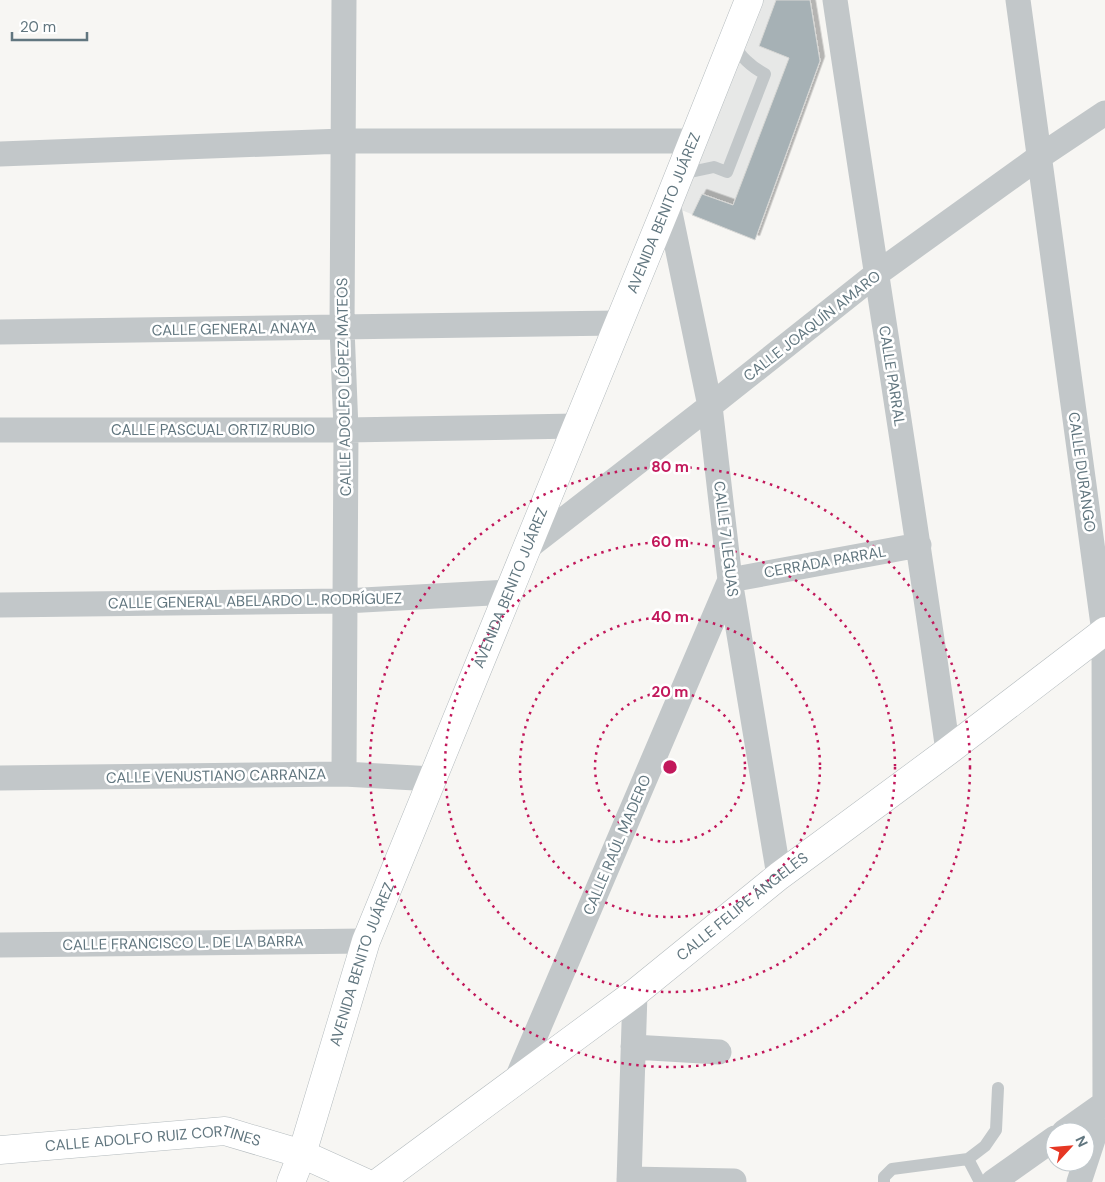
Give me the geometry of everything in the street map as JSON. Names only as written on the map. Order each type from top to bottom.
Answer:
[{"type":"street","name":"CALLE ADOLFO LÓPEZ MATEOS","points":[[344,0],[342,328],[346,430],[344,774]]},
{"type":"street","name":"AVENIDA BENITO JUÁREZ","points":[[291,1182],[302,1154],[366,941],[749,0]]},
{"type":"street","name":"CALLE PARRAL","points":[[835,0],[875,274],[919,545],[948,751]]},
{"type":"street","name":"CALLE DURANGO","points":[[1018,0],[1105,631],[1105,1103],[1079,1182]]},
{"type":"street","name":"CALLE JOAQUÍN AMARO","points":[[526,549],[710,406],[875,274],[1105,113]]},
{"type":"street","points":[[0,154],[343,141],[692,141]]},
{"type":"street","name":"CALLE 7 LEGUAS","points":[[668,202],[710,406],[730,580],[779,876]]},
{"type":"street","name":"CALLE GENERAL ANAYA","points":[[0,332],[618,323]]},
{"type":"street","name":"CALLE PASCUAL ORTIZ RUBIO","points":[[0,430],[346,430],[576,426]]},
{"type":"street","name":"CERRADA PARRAL","points":[[730,580],[919,545]]},
{"type":"street","name":"CALLE RAÚL MADERO","points":[[515,1082],[730,580]]},
{"type":"street","name":"CALLE GENERAL ABELARDO L. RODRÍGUEZ","points":[[0,605],[346,601],[509,592]]},
{"type":"street","name":"CALLE FELIPE ÁNGELES","points":[[379,1182],[635,993],[779,876],[948,751],[1105,631]]},
{"type":"street","name":"CALLE VENUSTIANO CARRANZA","points":[[0,778],[344,774],[433,778]]},
{"type":"street","name":"CALLE FRANCISCO L. DE LA BARRA","points":[[0,945],[366,941]]},
{"type":"street","points":[[635,993],[629,1181],[734,1181]]},
{"type":"street","points":[[633,1048],[719,1052]]},
{"type":"street","points":[[1078,1122],[1105,1103]]},
{"type":"street","name":"CALLE ADOLFO RUIZ CORTINES","points":[[0,1150],[225,1131],[302,1154],[364,1182]]},
{"type":"street","points":[[993,1182],[1045,1145]]},
{"type":"lane","points":[[679,174],[714,167],[727,172],[765,74],[752,67],[741,56],[732,42]]},
{"type":"lane","points":[[884,1182],[884,1177],[892,1169],[968,1159],[986,1146],[996,1130],[998,1088]]},
{"type":"lane","points":[[968,1159],[980,1182]]},
{"type":"shaded area","points":[[762,0],[810,0],[820,61],[755,240],[679,209]]},
{"type":"building","points":[[776,0],[810,0],[820,61],[755,240],[692,215],[702,194],[733,205],[789,58],[759,46]]}]
